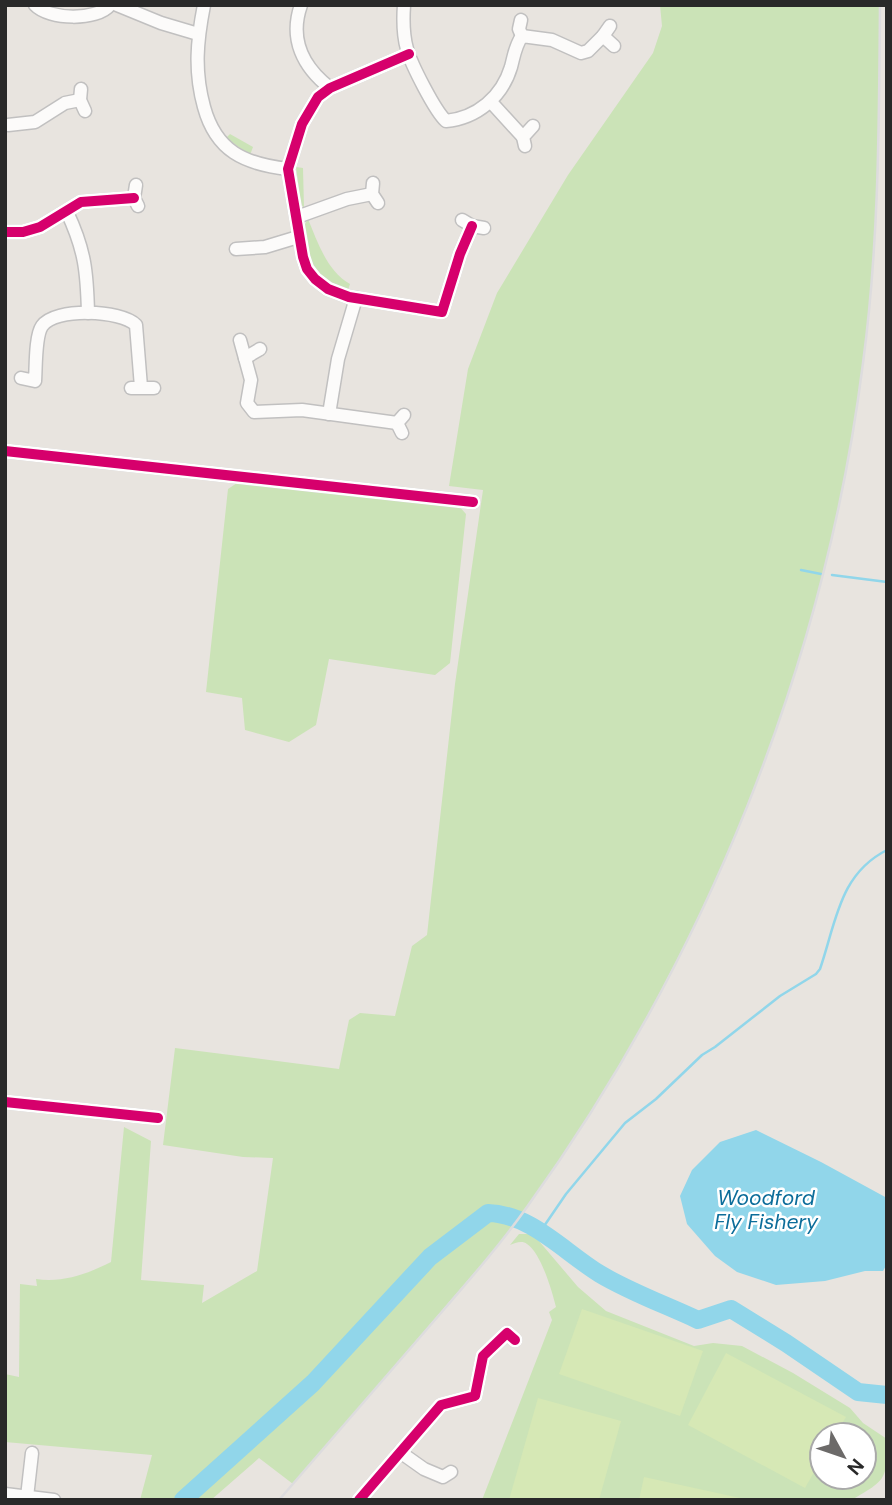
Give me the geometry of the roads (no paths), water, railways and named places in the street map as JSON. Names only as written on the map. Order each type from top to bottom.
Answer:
[{"type":"street","points":[[35,5],[50,14],[86,16],[101,13],[110,5]]},
{"type":"street","points":[[117,5],[161,23],[198,34]]},
{"type":"street","points":[[204,5],[196,61],[199,85],[210,126],[217,139],[248,161],[288,169]]},
{"type":"street","points":[[301,5],[297,34],[302,54],[310,70],[330,88]]},
{"type":"street","points":[[404,5],[404,28],[409,54],[437,110],[446,121],[491,103],[505,82],[516,46],[522,36]]},
{"type":"street","points":[[521,20],[519,29],[522,36]]},
{"type":"street","points":[[522,36],[552,40],[581,53],[588,51],[606,31],[614,46]]},
{"type":"street","points":[[409,54],[330,88],[318,97],[302,124],[288,169],[298,237],[305,263],[315,279],[334,292],[457,314]]},
{"type":"street","points":[[6,125],[35,121],[65,103],[82,100]]},
{"type":"street","points":[[491,103],[524,141],[533,126]]},
{"type":"street","points":[[297,217],[347,199],[374,193]]},
{"type":"street","points":[[5,232],[31,230],[81,202],[136,196]]},
{"type":"street","points":[[67,212],[81,240],[88,289],[88,313]]},
{"type":"street","points":[[442,312],[460,254],[473,225]]},
{"type":"street","points":[[236,249],[265,247],[298,237]]},
{"type":"street","points":[[329,414],[338,359],[356,298]]},
{"type":"street","points":[[21,378],[35,381],[39,335],[42,327],[57,317],[88,313],[119,315],[130,318],[136,325],[142,387]]},
{"type":"street","points":[[240,340],[251,380],[247,403],[254,412],[302,410],[401,424]]},
{"type":"street","points":[[246,358],[260,349]]},
{"type":"street","points":[[5,451],[474,502]]},
{"type":"street","points":[[5,1101],[158,1118]]},
{"type":"street","points":[[359,1500],[441,1405],[466,1400],[475,1395],[484,1356],[508,1333]]},
{"type":"street","points":[[400,1452],[444,1478]]},
{"type":"street","points":[[27,1497],[32,1453]]},
{"type":"street","points":[[5,1494],[54,1500]]},
{"type":"water","name":"Woodford Fly Fishery","points":[[756,1130],[887,1198],[887,1264],[883,1271],[865,1271],[825,1281],[776,1285],[737,1272],[715,1256],[687,1224],[680,1196],[692,1170],[720,1142]]},
{"type":"waterway","points":[[801,570],[821,574]]},
{"type":"waterway","points":[[832,575],[887,582]]},
{"type":"waterway","points":[[540,1232],[566,1194],[625,1123],[656,1099],[702,1055],[780,996],[816,974],[849,886],[871,860],[887,850]]},
{"type":"waterway","points":[[183,1500],[313,1383],[430,1257],[488,1213],[504,1215],[533,1227],[612,1281],[698,1320],[731,1309],[858,1392],[887,1395]]},
{"type":"railway","points":[[279,1500],[462,1289],[527,1207],[591,1112],[649,1013],[702,911],[748,806],[787,698],[820,588],[845,476],[863,363],[872,274],[877,184],[880,5]]}]
